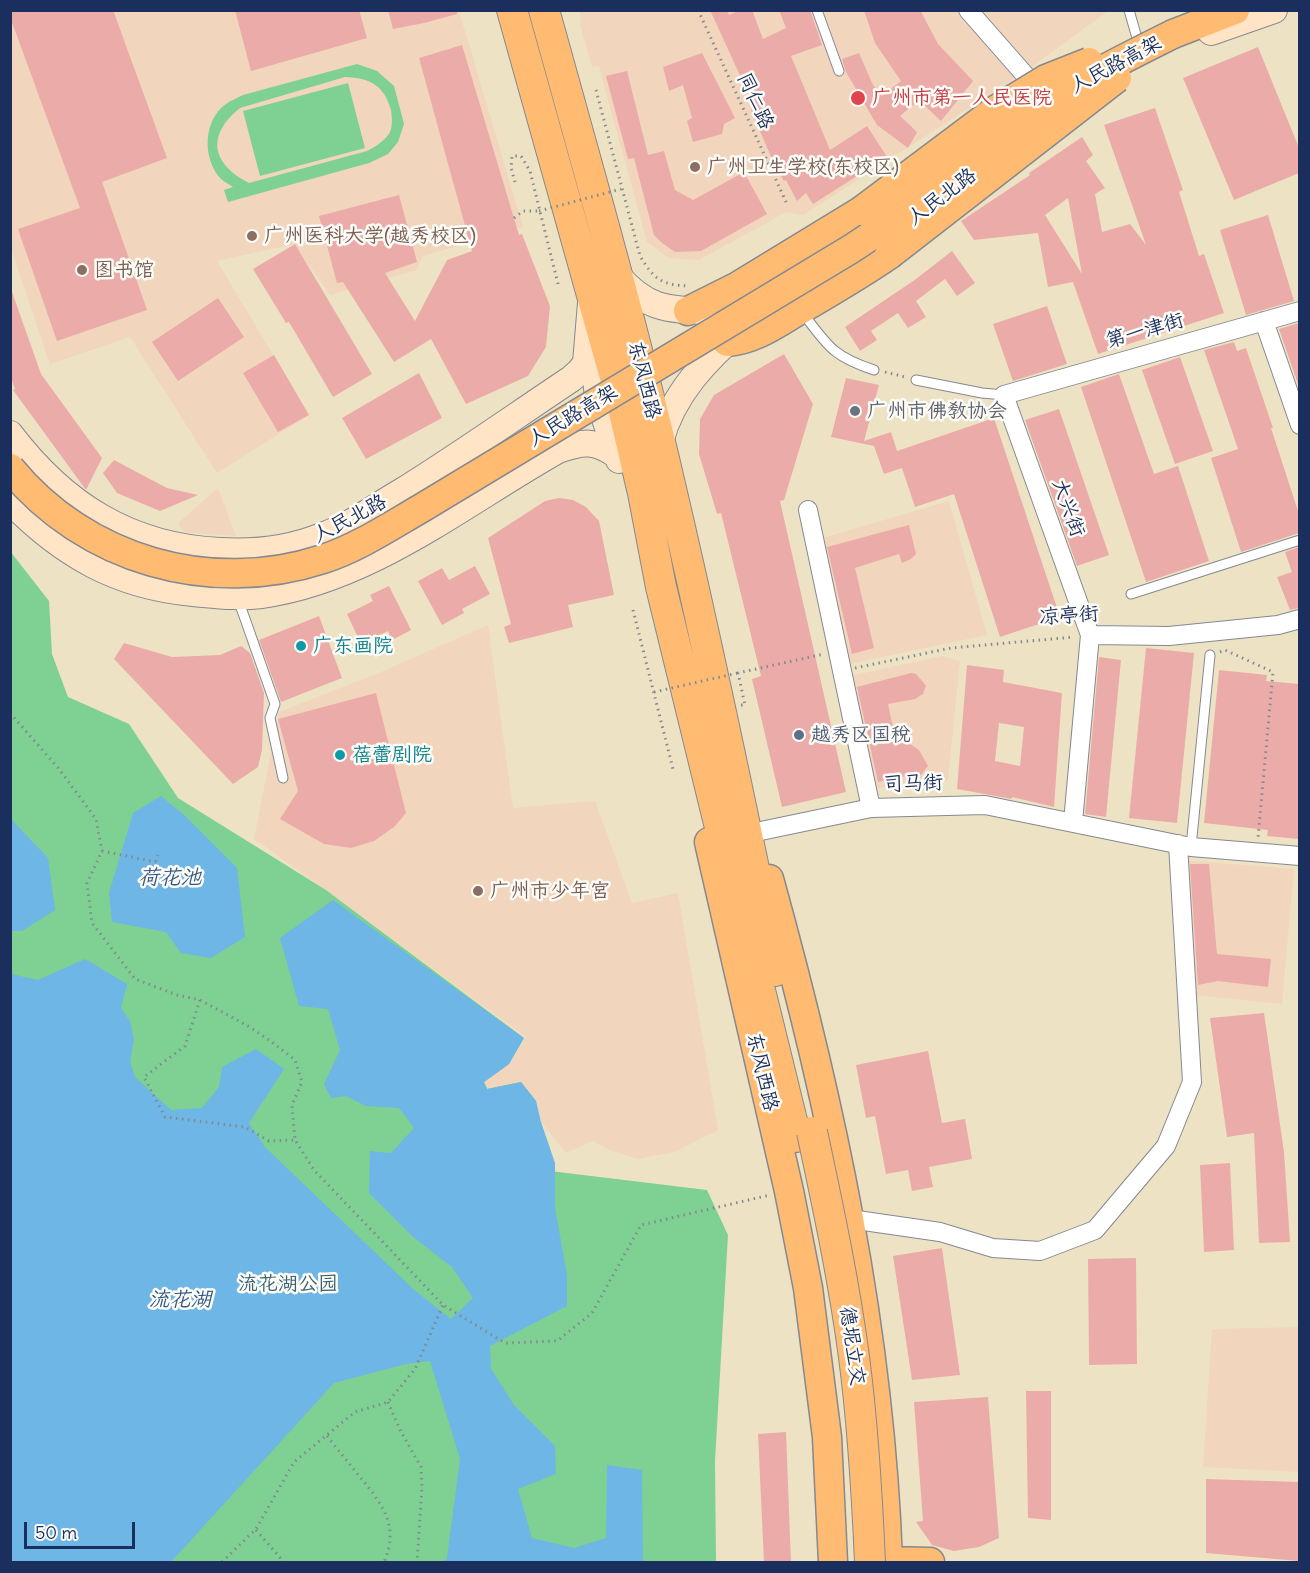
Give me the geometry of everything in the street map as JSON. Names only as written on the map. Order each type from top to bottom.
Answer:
[{"type":"highway","name":"东风西路","points":[[512,10],[612,366],[636,460],[661,587],[804,1134]]},
{"type":"highway","name":"东风西路","points":[[544,10],[660,442],[731,753],[780,997],[804,1134]]},
{"type":"highway","name":"德坭立交","points":[[804,1134],[840,1270],[854,1355],[865,1466],[883,1562]]},
{"type":"highway","name":"德坭立交","points":[[804,1134],[836,1347],[846,1443],[853,1563]]},
{"type":"main road","name":"人民北路","points":[[617,275],[641,299],[661,307],[696,303],[726,306],[763,288],[862,229],[1042,94],[1090,62],[1200,10]]},
{"type":"main road","name":"人民路高架","points":[[10,468],[48,508],[85,534],[120,552],[162,566],[228,574],[267,572],[325,559],[367,539],[420,509],[851,249],[895,219],[1036,110],[1102,70],[1173,34],[1235,10]]},
{"type":"main road","name":"人民北路","points":[[660,442],[665,421],[678,397],[727,342],[762,315],[879,244],[1064,107],[1174,49],[1207,34],[1274,10]]},
{"type":"main road","points":[[1173,34],[889,255],[849,282],[800,310],[742,341],[727,342],[696,303],[738,286],[861,211],[971,127],[1025,90],[1075,66],[1173,34]]},
{"type":"main road","name":"人民北路","points":[[10,434],[40,470],[65,493],[83,507],[124,530],[165,545],[187,549],[234,552],[286,547],[339,529],[502,427],[580,371],[586,363],[588,352],[591,297]]},
{"type":"main road","points":[[591,297],[594,367],[602,411],[661,587]]},
{"type":"main road","points":[[10,501],[46,535],[78,556],[112,574],[155,588],[237,596],[290,590],[337,575],[419,533],[525,468],[531,453],[530,447],[522,433],[515,429],[502,427]]},
{"type":"main road","points":[[515,474],[558,450],[577,444],[592,443],[605,447],[618,456]]},
{"type":"main road","name":"东风西路","points":[[661,587],[661,622],[668,667],[789,1191],[808,1288],[823,1398],[830,1479],[833,1563]]},
{"type":"main road","name":"东风西路","points":[[731,753],[756,832],[816,1062],[850,1219],[876,1392],[883,1562]]},
{"type":"main road","points":[[883,1562],[930,1563]]},
{"type":"street","points":[[968,10],[1042,94]]},
{"type":"street","name":"第一津街","points":[[1004,395],[1299,311]]},
{"type":"street","points":[[1264,321],[1299,425]]},
{"type":"street","name":"大兴街","points":[[1004,395],[1090,635]]},
{"type":"street","points":[[807,510],[871,808]]},
{"type":"street","name":"凉亭街","points":[[1090,635],[1169,636],[1278,625],[1299,620]]},
{"type":"street","points":[[1072,822],[1090,635]]},
{"type":"street","name":"司马街","points":[[756,832],[871,808],[985,805],[1184,845],[1299,856]]},
{"type":"street","points":[[850,1219],[940,1232],[993,1248],[1040,1251],[1095,1230],[1166,1146],[1192,1082],[1184,845]]},
{"type":"lane","points":[[817,10],[839,71]]},
{"type":"lane","points":[[1129,10],[1137,38]]},
{"type":"lane","points":[[800,310],[829,348],[850,362],[874,370]]},
{"type":"lane","points":[[916,380],[1004,395]]},
{"type":"lane","points":[[1131,594],[1299,540]]},
{"type":"lane","points":[[237,596],[275,704],[270,718],[283,778]]},
{"type":"lane","points":[[1184,845],[1210,655]]},
{"type":"path","name":"同仁路","points":[[698,10],[787,204]]},
{"type":"path","points":[[596,90],[640,256],[652,275],[673,286],[696,303]]},
{"type":"path","points":[[515,182],[511,168],[512,156],[521,156],[530,171],[559,288]]},
{"type":"path","points":[[514,218],[523,211],[539,211],[621,189]]},
{"type":"path","points":[[874,370],[916,380]]},
{"type":"path","points":[[633,610],[673,769]]},
{"type":"path","name":"凉亭街","points":[[842,670],[951,648],[1090,635]]},
{"type":"path","points":[[1210,655],[1224,650],[1273,672],[1257,852]]},
{"type":"path","points":[[654,692],[838,651]]},
{"type":"path","points":[[10,714],[59,769],[96,819],[102,851],[87,883],[92,923],[135,979],[177,995],[200,1000],[248,1026],[295,1060],[302,1082],[292,1105],[295,1140],[314,1170],[443,1305],[505,1343],[557,1341],[592,1313],[641,1225],[789,1191]]},
{"type":"path","points":[[102,851],[156,862]]},
{"type":"path","points":[[152,873],[158,855]]},
{"type":"path","points":[[200,1000],[185,1046],[144,1077],[165,1117],[245,1126],[269,1141],[295,1140]]},
{"type":"path","points":[[222,1563],[256,1529],[294,1462],[355,1412],[388,1402],[415,1369],[443,1305]]},
{"type":"path","points":[[388,1402],[400,1430],[421,1467],[422,1488],[417,1563]]},
{"type":"path","points":[[327,1435],[382,1505],[389,1527],[390,1550],[384,1563]]},
{"type":"path","points":[[256,1529],[284,1563]]},
{"type":"shaded area","name":"广州医科大学(越秀校区)","points":[[10,11],[459,11],[523,227],[423,256],[416,270],[330,295],[294,244],[217,261],[309,415],[217,473],[130,337],[50,364],[11,249]]},
{"type":"shaded area","name":"广州市第一人民医院","points":[[579,11],[1108,11],[1022,74],[803,215],[786,212],[699,260],[669,258],[647,242],[599,66],[592,67],[580,25]]},
{"type":"shaded area","points":[[218,488],[236,536],[184,532],[178,523]]},
{"type":"shaded area","points":[[949,501],[987,635],[849,664],[819,539]]},
{"type":"shaded area","name":"广州市少年宫","points":[[488,625],[513,808],[595,801],[632,903],[678,893],[718,1130],[675,1152],[637,1159],[610,1150],[593,1141],[566,1153],[541,1122],[536,1101],[487,1090],[483,1081],[509,1064],[526,1037],[254,839],[279,712],[381,672]]},
{"type":"shaded area","points":[[942,656],[960,661],[948,780],[876,788],[850,676]]},
{"type":"shaded area","points":[[1183,860],[1294,869],[1282,1004],[1193,995]]},
{"type":"shaded area","points":[[1299,1327],[1299,1472],[1203,1467],[1212,1329]]},
{"type":"green space","points":[[357,64],[377,71],[394,86],[404,124],[398,142],[388,154],[369,163],[228,202],[224,190],[233,187],[221,179],[215,171],[208,151],[209,129],[218,111],[243,95]],"holes":[[[345,77],[362,79],[375,84],[388,101],[392,122],[390,132],[373,148],[249,183],[236,175],[220,158],[218,139],[222,128],[240,108]]]},
{"type":"green space","points":[[348,83],[365,148],[260,176],[243,111]]},
{"type":"green space","name":"流花湖公园","points":[[10,551],[49,601],[52,654],[68,697],[129,724],[178,798],[326,890],[524,1038],[509,1064],[484,1082],[487,1089],[521,1082],[536,1101],[550,1171],[707,1190],[728,1235],[715,1461],[716,1562],[11,1562]]},
{"type":"water","name":"荷花池","points":[[161,796],[183,814],[237,868],[245,937],[211,958],[181,953],[166,932],[112,922],[109,893],[133,813]]},
{"type":"water","points":[[11,819],[48,858],[55,910],[22,931],[11,931]]},
{"type":"water","name":"流花湖","points":[[333,900],[524,1038],[509,1064],[484,1082],[487,1089],[521,1082],[536,1101],[555,1163],[555,1208],[567,1275],[567,1306],[490,1346],[491,1369],[514,1405],[555,1446],[556,1474],[518,1489],[532,1538],[574,1548],[606,1538],[607,1465],[642,1470],[643,1562],[444,1562],[447,1558],[460,1459],[430,1361],[406,1364],[334,1383],[171,1562],[11,1561],[11,974],[38,980],[85,959],[127,984],[121,1008],[130,1021],[134,1039],[130,1061],[135,1077],[171,1110],[202,1108],[219,1087],[222,1067],[256,1049],[284,1069],[249,1123],[265,1147],[413,1289],[451,1319],[473,1298],[452,1267],[412,1236],[369,1193],[370,1151],[391,1153],[414,1128],[399,1108],[366,1106],[346,1096],[331,1098],[324,1084],[340,1050],[328,1009],[299,1006],[280,938]]},
{"type":"building","points":[[10,10],[113,10],[167,158],[102,182],[147,310],[57,341],[18,229],[80,208],[10,17]]},
{"type":"building","points":[[235,10],[359,10],[367,38],[251,71]]},
{"type":"building","points":[[388,10],[457,10],[457,14],[393,29]]},
{"type":"building","points":[[710,10],[727,10],[729,15],[740,10],[752,10],[763,39],[786,28],[779,10],[810,10],[822,45],[791,56],[830,150],[867,126],[887,157],[813,204],[806,193],[797,201],[786,180],[784,181],[775,166],[751,110],[755,108]]},
{"type":"building","points":[[864,10],[920,10],[938,44],[973,81],[941,121],[919,100],[900,116],[917,132],[908,148],[877,125],[846,72],[842,59],[859,53],[873,85],[882,96],[901,81],[875,43]]},
{"type":"building","points":[[462,45],[519,235],[522,234],[550,306],[546,347],[528,376],[466,404],[431,339],[394,362],[343,282],[337,283],[319,216],[399,195],[417,262],[385,273],[415,321],[447,260],[472,251],[419,58]]},
{"type":"building","points":[[1258,47],[1299,148],[1299,173],[1234,200],[1183,78]]},
{"type":"building","points":[[702,53],[735,118],[724,124],[722,134],[693,142],[687,121],[692,118],[683,85],[669,91],[663,67]]},
{"type":"building","points":[[627,71],[648,155],[664,151],[675,190],[693,200],[744,172],[767,214],[701,251],[675,252],[654,235],[634,158],[628,159],[606,76]]},
{"type":"building","points":[[1155,108],[1183,190],[1179,192],[1199,256],[1204,254],[1224,313],[1098,354],[1073,282],[1048,287],[1038,233],[974,240],[961,221],[1082,137],[1093,155],[1086,161],[1105,188],[1095,194],[1102,232],[1130,224],[1146,245],[1104,125]],"holes":[[[1068,198],[1082,274],[1045,215]]]},
{"type":"building","points":[[1268,215],[1294,301],[1246,315],[1220,230]]},
{"type":"building","points":[[295,244],[372,374],[333,397],[289,322],[286,323],[253,269]]},
{"type":"building","points":[[952,251],[975,283],[957,296],[945,279],[916,301],[926,317],[908,328],[898,313],[871,331],[877,340],[860,351],[845,327],[916,279]]},
{"type":"building","points":[[10,292],[12,292],[41,374],[102,458],[86,490],[13,390],[15,389],[10,375]]},
{"type":"building","points":[[218,298],[244,337],[178,381],[152,342]]},
{"type":"building","points":[[1047,306],[1067,364],[1013,381],[993,324]]},
{"type":"building","points":[[1299,323],[1299,387],[1279,329]]},
{"type":"building","points":[[1234,342],[1237,351],[1246,348],[1299,514],[1299,533],[1241,552],[1211,458],[1238,449],[1204,350]]},
{"type":"building","points":[[784,354],[813,404],[784,500],[780,501],[846,792],[782,807],[752,679],[761,676],[721,513],[717,514],[699,454],[700,419],[714,395]]},
{"type":"building","points":[[274,355],[309,415],[278,432],[243,373]]},
{"type":"building","points":[[1180,357],[1213,451],[1175,464],[1142,370]]},
{"type":"building","points":[[419,373],[442,418],[366,459],[342,418]]},
{"type":"building","points":[[1119,374],[1154,474],[1178,466],[1209,561],[1146,582],[1081,387]]},
{"type":"building","points":[[846,378],[879,385],[864,441],[891,432],[897,451],[994,418],[1060,617],[1000,637],[954,494],[915,507],[902,468],[884,474],[874,446],[831,437]]},
{"type":"building","points":[[1059,409],[1109,555],[1077,566],[1025,420]]},
{"type":"building","points":[[114,460],[167,488],[198,495],[160,511],[117,493],[103,473]]},
{"type":"building","points":[[559,498],[573,500],[586,507],[599,521],[614,595],[568,605],[573,627],[509,643],[504,627],[511,624],[488,538],[545,501]]},
{"type":"building","points":[[909,525],[916,554],[911,559],[902,563],[899,554],[855,568],[874,648],[852,654],[827,547]]},
{"type":"building","points":[[1299,547],[1299,608],[1290,610],[1277,577],[1292,572],[1285,552]]},
{"type":"building","points":[[475,566],[490,594],[462,609],[464,613],[442,625],[418,581],[442,568],[449,580]]},
{"type":"building","points":[[389,586],[411,630],[392,640],[388,631],[361,644],[347,614],[373,601],[370,595]]},
{"type":"building","points":[[319,616],[342,678],[281,702],[259,640]]},
{"type":"building","points":[[124,643],[172,657],[220,655],[241,646],[250,653],[264,693],[262,750],[258,767],[233,784],[114,659]]},
{"type":"building","points":[[1146,648],[1194,653],[1177,823],[1129,818]]},
{"type":"building","points":[[1099,657],[1121,660],[1106,817],[1085,814]]},
{"type":"building","points":[[967,665],[1004,670],[1003,682],[1062,693],[1054,807],[1012,797],[1012,799],[957,789]],"holes":[[[999,723],[1024,727],[1020,766],[995,761]]]},
{"type":"building","points":[[1219,670],[1267,675],[1266,681],[1299,684],[1299,839],[1267,836],[1268,830],[1204,823]]},
{"type":"building","points":[[911,673],[916,674],[926,686],[923,694],[915,699],[888,704],[895,737],[904,736],[904,740],[919,750],[928,766],[919,777],[908,776],[878,782],[857,687]]},
{"type":"building","name":"蓓蕾剧院","points":[[376,693],[406,813],[394,827],[374,841],[351,848],[324,844],[280,819],[298,791],[278,719]]},
{"type":"building","points":[[1190,864],[1209,864],[1217,954],[1271,959],[1268,987],[1218,981],[1198,985]]},
{"type":"building","points":[[1264,1013],[1284,1152],[1290,1242],[1259,1243],[1254,1133],[1227,1137],[1210,1018]]},
{"type":"building","points":[[928,1051],[942,1123],[965,1119],[972,1159],[929,1167],[933,1187],[912,1191],[908,1170],[886,1174],[875,1116],[866,1118],[856,1065]]},
{"type":"building","points":[[1230,1163],[1234,1250],[1204,1252],[1200,1165]]},
{"type":"building","points":[[942,1248],[960,1375],[912,1380],[893,1256]]},
{"type":"building","points":[[1136,1258],[1137,1364],[1089,1365],[1088,1259]]},
{"type":"building","points":[[1026,1391],[1051,1391],[1051,1520],[1028,1518]]},
{"type":"building","points":[[988,1397],[999,1538],[979,1547],[954,1551],[932,1545],[916,1522],[923,1521],[914,1402]]},
{"type":"building","points":[[786,1432],[791,1563],[764,1563],[758,1434]]},
{"type":"building","points":[[1206,1479],[1299,1482],[1299,1561],[1206,1553]]},
{"type":"place","name":"广州市第一人民医院","points":[[858,98]]},
{"type":"place","name":"广州卫生学校(东校区)","points":[[695,167]]},
{"type":"place","name":"广州医科大学(越秀校区)","points":[[252,236]]},
{"type":"place","name":"图书馆","points":[[82,270]]},
{"type":"place","name":"广州市佛教协会","points":[[855,411]]},
{"type":"place","name":"广东画院","points":[[301,646]]},
{"type":"place","name":"越秀区国税","points":[[799,735]]},
{"type":"place","name":"蓓蕾剧院","points":[[340,755]]},
{"type":"place","name":"广州市少年宫","points":[[478,891]]}]
